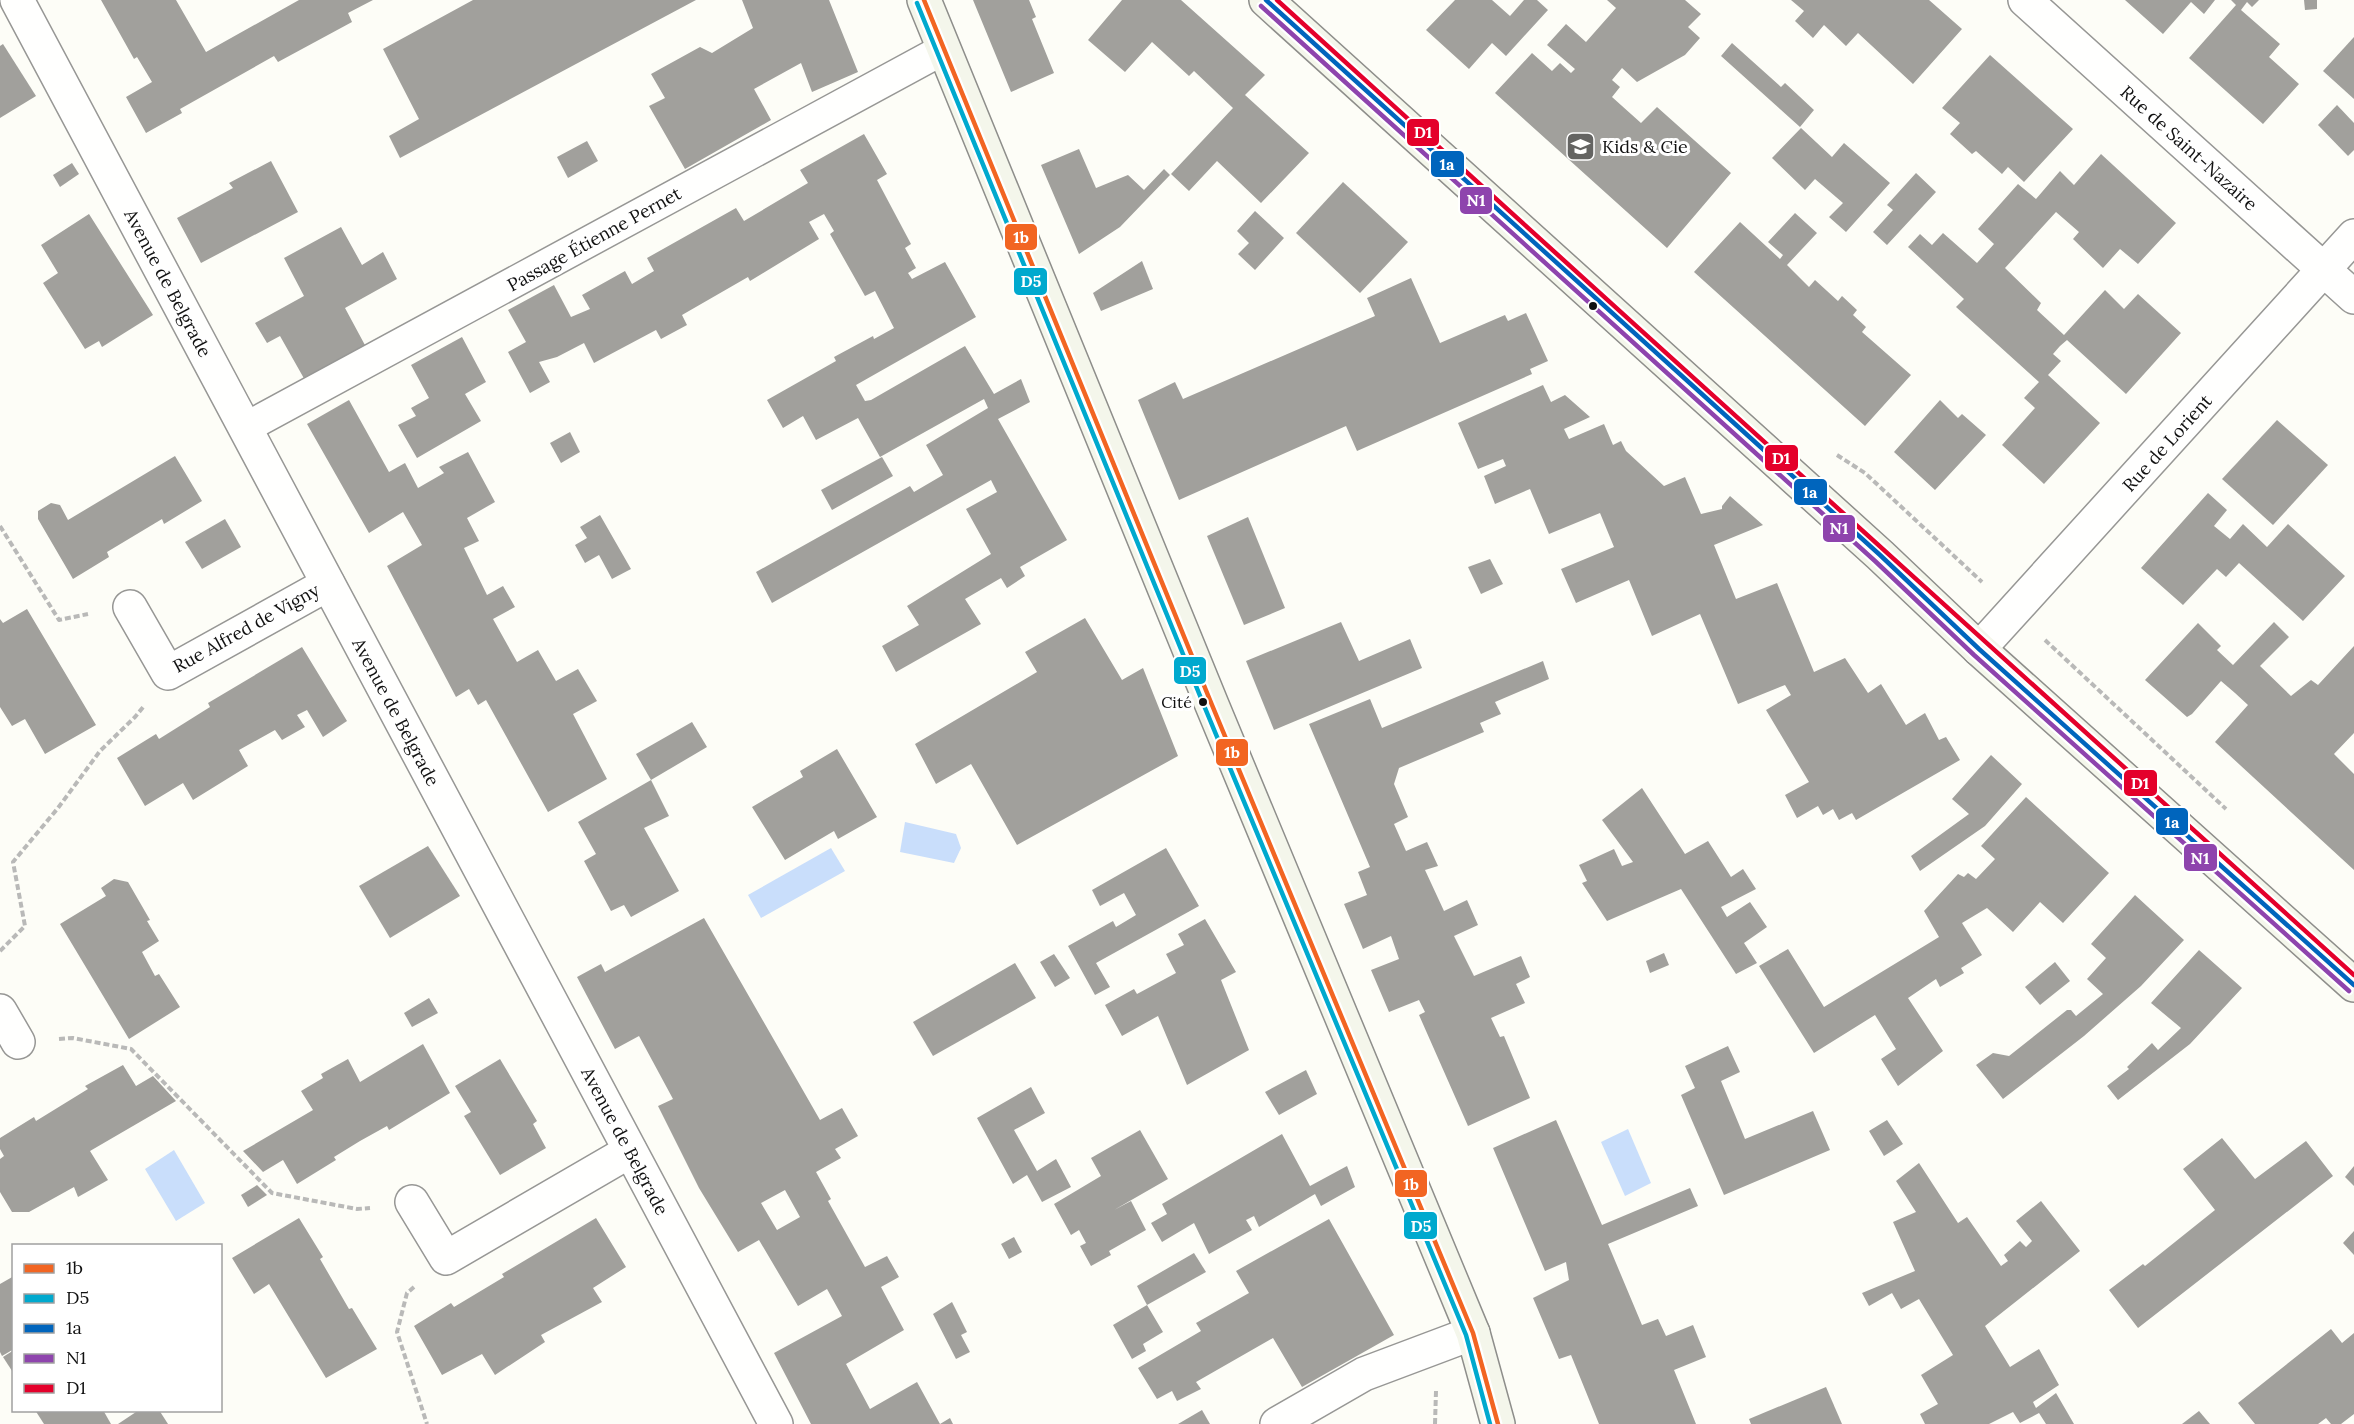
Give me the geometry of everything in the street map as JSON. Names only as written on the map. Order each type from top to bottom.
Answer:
[{"type":"main road","points":[[924,0],[1212,705],[1473,1333],[1498,1424]]},
{"type":"main road","points":[[1266,0],[1880,555],[1942,612],[1979,650],[2354,985]]},
{"type":"street","name":"Avenue de Belgrade","points":[[17,0],[776,1424]]},
{"type":"street","name":"Rue de Saint-Nazaire","points":[[2025,0],[2354,297]]},
{"type":"street","name":"Rue de Lorient","points":[[1979,650],[2354,236]]},
{"type":"street","name":"Rue Alfred de Vigny","points":[[130,607],[168,673],[328,584]]},
{"type":"street","points":[[0,1011],[18,1042]]},
{"type":"street","points":[[412,1202],[446,1258],[630,1151]]},
{"type":"street","points":[[1277,1424],[1364,1374],[1473,1333]]},
{"type":"lane","name":"Passage Étienne Pernet","points":[[245,428],[944,49]]},
{"type":"path","points":[[0,526],[59,620],[130,607]]},
{"type":"path","points":[[0,951],[25,926],[13,862],[58,808],[100,751],[135,717],[168,673]]},
{"type":"path","points":[[18,1042],[73,1038],[131,1049],[272,1193],[357,1209],[412,1202]]},
{"type":"path","points":[[427,1424],[397,1332],[407,1293],[446,1258]]},
{"type":"water","points":[[905,822],[956,834],[961,848],[954,863],[900,852]]},
{"type":"water","points":[[831,848],[845,871],[761,918],[748,895]]},
{"type":"water","points":[[1628,1129],[1651,1183],[1625,1196],[1601,1142]]},
{"type":"water","points":[[174,1150],[205,1203],[176,1221],[145,1169]]},
{"type":"building","points":[[101,0],[176,0],[206,52],[299,0],[373,0],[348,13],[352,22],[278,62],[274,56],[180,109],[182,113],[146,133],[126,97],[152,82],[137,57],[134,59]]},
{"type":"building","points":[[473,0],[696,0],[400,158],[389,136],[419,119],[383,49]]},
{"type":"building","points":[[742,0],[829,0],[858,72],[812,92],[801,63],[754,89],[771,120],[685,169],[649,106],[665,98],[651,74],[700,47],[712,53],[753,28]]},
{"type":"building","points":[[973,0],[1029,0],[1036,17],[1032,19],[1054,73],[1011,92]]},
{"type":"building","points":[[1122,0],[1181,0],[1265,75],[1245,95],[1309,153],[1261,203],[1217,161],[1189,191],[1171,174],[1233,108],[1194,71],[1189,76],[1152,42],[1125,72],[1088,40]]},
{"type":"building","points":[[1455,0],[1492,0],[1510,16],[1524,0],[1537,0],[1548,10],[1506,56],[1492,43],[1469,69],[1426,30]]},
{"type":"building","points":[[1607,0],[1685,0],[1701,14],[1688,27],[1700,38],[1685,55],[1637,82],[1622,68],[1612,80],[1620,87],[1612,97],[1641,123],[1657,107],[1731,173],[1667,248],[1495,93],[1532,53],[1552,71],[1560,63],[1571,73],[1575,69],[1547,45],[1566,24],[1586,42],[1616,8]]},
{"type":"building","points":[[1791,0],[1929,0],[1962,29],[1913,84],[1858,33],[1846,46],[1824,25],[1813,38],[1795,21],[1804,11]]},
{"type":"building","points":[[2125,0],[2215,0],[2204,14],[2191,2],[2163,34]]},
{"type":"building","points":[[2231,0],[2259,0],[2252,7],[2247,2],[2241,10],[2280,44],[2269,57],[2299,84],[2263,124],[2189,58],[2236,5]]},
{"type":"building","points":[[2304,0],[2317,0],[2317,9],[2305,10]]},
{"type":"building","points":[[2354,37],[2354,99],[2323,71]]},
{"type":"building","points":[[1732,43],[1781,87],[1785,83],[1814,110],[1800,127],[1721,56]]},
{"type":"building","points":[[3,44],[36,96],[0,118],[0,46]]},
{"type":"building","points":[[1990,55],[2073,129],[2024,182],[2008,167],[2002,174],[1976,151],[1972,154],[1950,134],[1960,123],[1942,108]]},
{"type":"building","points":[[2337,105],[2354,123],[2354,150],[2348,156],[2318,125]]},
{"type":"building","points":[[1801,128],[1832,157],[1844,143],[1890,183],[1846,232],[1829,217],[1843,203],[1815,179],[1805,190],[1772,158]]},
{"type":"building","points":[[864,134],[887,174],[877,180],[911,244],[905,248],[916,268],[908,273],[912,279],[945,262],[976,317],[856,385],[865,401],[871,400],[965,346],[994,394],[1021,379],[1030,402],[998,419],[1067,540],[1020,567],[1025,576],[1007,588],[1001,578],[965,599],[981,624],[896,672],[882,646],[919,625],[907,606],[991,554],[966,509],[997,492],[991,480],[772,603],[756,572],[910,486],[914,492],[943,475],[926,445],[988,408],[984,399],[880,457],[858,418],[816,440],[803,416],[783,428],[767,400],[836,361],[834,357],[873,336],[874,339],[894,328],[875,291],[865,296],[830,234],[834,231],[824,214],[809,222],[819,239],[750,281],[748,277],[682,315],[687,325],[661,339],[656,330],[594,363],[584,343],[557,357],[539,362],[550,382],[530,393],[508,352],[526,342],[508,310],[554,285],[571,317],[590,309],[582,295],[625,271],[632,284],[654,271],[647,258],[736,208],[744,221],[808,183],[800,170]]},
{"type":"building","points":[[587,141],[598,161],[568,178],[557,157]]},
{"type":"building","points":[[1079,149],[1096,188],[1128,175],[1144,190],[1164,169],[1170,175],[1120,227],[1079,254],[1041,165]]},
{"type":"building","points":[[2101,154],[2176,223],[2138,264],[2120,249],[2103,268],[2073,239],[2079,232],[2056,212],[2005,268],[2041,303],[2037,310],[2064,335],[2105,290],[2124,309],[2138,294],[2181,333],[2126,394],[2067,340],[2060,346],[2053,354],[2061,361],[2048,375],[2100,423],[2044,484],[2002,445],[2035,408],[2024,398],[2039,382],[1956,307],[1964,299],[1908,247],[1920,234],[1932,245],[1943,233],[1977,263],[1994,244],[1978,229],[2018,184],[2036,199],[2060,171],[2074,185]]},
{"type":"building","points":[[271,161],[298,212],[201,263],[177,218],[233,188],[229,183]]},
{"type":"building","points":[[72,163],[79,174],[60,187],[53,175]]},
{"type":"building","points":[[1916,173],[1936,192],[1887,245],[1873,232],[1893,210],[1887,205]]},
{"type":"building","points":[[1343,182],[1408,242],[1360,293],[1296,233]]},
{"type":"building","points":[[1255,211],[1284,238],[1255,270],[1238,254],[1249,243],[1237,231]]},
{"type":"building","points":[[1795,213],[1817,233],[1787,265],[1809,287],[1815,280],[1838,301],[1842,296],[1857,310],[1853,315],[1866,327],[1862,332],[1911,375],[1865,426],[1694,272],[1740,222],[1780,259],[1783,255],[1768,242]]},
{"type":"building","points":[[89,214],[153,315],[102,347],[99,341],[85,349],[43,283],[58,273],[41,245]]},
{"type":"building","points":[[341,227],[362,265],[383,252],[397,279],[345,308],[366,347],[306,382],[280,336],[267,343],[255,323],[304,296],[284,258]]},
{"type":"building","points":[[1142,261],[1153,289],[1101,311],[1093,293]]},
{"type":"building","points":[[1411,278],[1440,343],[1505,315],[1508,321],[1526,313],[1548,361],[1530,369],[1532,374],[1357,451],[1346,426],[1179,500],[1138,400],[1175,382],[1183,399],[1375,316],[1367,298]]},
{"type":"building","points":[[462,337],[486,382],[465,394],[481,421],[417,458],[398,425],[416,416],[411,408],[429,398],[411,365]]},
{"type":"building","points":[[1543,385],[1551,402],[1565,395],[1590,417],[1564,429],[1569,439],[1604,424],[1613,445],[1621,441],[1626,451],[1664,486],[1685,477],[1701,514],[1722,509],[1730,496],[1763,525],[1714,545],[1736,599],[1777,583],[1814,672],[1845,658],[1868,693],[1881,684],[1906,725],[1925,713],[1939,740],[1946,737],[1960,760],[1856,820],[1852,813],[1839,820],[1833,809],[1823,815],[1818,806],[1797,818],[1785,795],[1809,782],[1766,710],[1791,695],[1785,685],[1738,704],[1700,614],[1652,636],[1629,580],[1576,603],[1561,569],[1614,547],[1600,513],[1549,534],[1530,489],[1495,504],[1484,476],[1506,466],[1503,459],[1478,469],[1458,423]]},
{"type":"building","points":[[349,400],[389,472],[405,463],[418,488],[444,473],[439,467],[468,452],[495,502],[467,518],[479,541],[464,548],[487,595],[503,586],[515,607],[493,619],[517,662],[538,650],[556,681],[578,669],[597,701],[573,714],[607,779],[548,812],[486,700],[478,705],[469,689],[456,697],[387,566],[422,545],[403,512],[369,533],[307,424]]},
{"type":"building","points":[[1940,400],[1958,418],[1962,414],[1986,435],[1935,490],[1894,452]]},
{"type":"building","points":[[2277,420],[2328,465],[2273,525],[2222,479]]},
{"type":"building","points":[[570,432],[580,452],[561,463],[550,443]]},
{"type":"building","points":[[175,456],[202,501],[164,524],[162,519],[107,552],[109,557],[73,579],[38,519],[38,511],[51,503],[60,505],[68,520]]},
{"type":"building","points":[[882,457],[893,476],[832,510],[821,490]]},
{"type":"building","points":[[2208,493],[2227,510],[2214,526],[2230,539],[2243,524],[2267,547],[2288,524],[2345,576],[2303,621],[2239,563],[2226,577],[2217,569],[2183,605],[2141,568]]},
{"type":"building","points":[[600,515],[631,569],[612,579],[599,555],[585,563],[575,545],[587,538],[580,527]]},
{"type":"building","points":[[1248,517],[1285,608],[1244,625],[1207,536]]},
{"type":"building","points":[[225,519],[241,547],[202,569],[185,542]]},
{"type":"building","points":[[1490,559],[1503,584],[1481,594],[1468,567]]},
{"type":"building","points":[[27,609],[96,725],[45,754],[25,719],[12,726],[0,707],[0,619],[3,623]]},
{"type":"building","points":[[1085,618],[1122,680],[1143,668],[1178,756],[1017,845],[971,764],[936,784],[915,744],[1037,672],[1025,652]]},
{"type":"building","points":[[1341,622],[1359,661],[1410,639],[1422,668],[1274,730],[1246,661]]},
{"type":"building","points":[[2274,622],[2289,637],[2260,666],[2291,696],[2311,680],[2318,685],[2354,646],[2354,733],[2334,754],[2354,774],[2354,870],[2215,742],[2248,705],[2235,693],[2221,681],[2187,717],[2145,680],[2198,623],[2221,646],[2217,650],[2233,665]]},
{"type":"building","points":[[302,647],[347,721],[323,737],[307,710],[297,715],[305,727],[282,740],[275,730],[239,750],[248,766],[193,800],[183,783],[145,806],[117,758],[156,734],[159,739],[210,707],[208,703]]},
{"type":"building","points":[[1543,661],[1549,679],[1495,702],[1501,714],[1480,723],[1484,732],[1399,768],[1394,784],[1408,817],[1394,824],[1406,851],[1427,842],[1438,866],[1425,870],[1444,911],[1467,900],[1478,925],[1454,936],[1474,976],[1521,956],[1530,977],[1516,984],[1525,1003],[1491,1018],[1500,1037],[1504,1036],[1530,1098],[1468,1126],[1419,1015],[1425,1012],[1419,1000],[1389,1012],[1371,970],[1399,959],[1391,936],[1363,949],[1344,904],[1367,895],[1358,872],[1370,867],[1309,724],[1370,699],[1382,728]]},
{"type":"building","points":[[692,722],[707,747],[651,780],[636,754]]},
{"type":"building","points":[[837,749],[877,817],[838,839],[834,831],[785,860],[752,807],[803,777],[800,771]]},
{"type":"building","points":[[1991,755],[2022,784],[1985,826],[1920,871],[1911,856],[1969,814],[1952,799]]},
{"type":"building","points":[[651,780],[669,816],[644,828],[679,891],[631,917],[624,905],[611,911],[584,861],[596,854],[578,822]]},
{"type":"building","points":[[1642,788],[1685,854],[1708,841],[1731,877],[1743,869],[1756,889],[1721,907],[1727,917],[1750,902],[1767,927],[1744,943],[1757,963],[1736,974],[1681,889],[1607,921],[1582,883],[1587,881],[1579,865],[1614,849],[1622,866],[1633,862],[1602,820]]},
{"type":"building","points":[[2026,797],[2109,873],[2063,923],[2040,902],[2013,932],[1987,908],[1962,923],[1982,955],[1961,968],[1964,973],[1940,987],[1936,979],[1908,998],[1943,1051],[1898,1086],[1881,1059],[1896,1049],[1875,1015],[1814,1053],[1759,966],[1788,949],[1824,1007],[1939,937],[1924,911],[1958,874],[1964,877],[1968,873],[1976,879],[1995,859],[1981,846]]},
{"type":"building","points":[[428,846],[460,896],[390,938],[359,886]]},
{"type":"building","points":[[1166,848],[1199,906],[1096,963],[1110,987],[1095,995],[1068,946],[1113,921],[1116,927],[1136,915],[1124,893],[1100,906],[1092,890]]},
{"type":"building","points":[[114,879],[128,882],[150,920],[147,921],[159,941],[142,952],[155,976],[159,974],[180,1007],[129,1039],[60,924],[106,896],[101,888]]},
{"type":"building","points":[[2135,895],[2184,940],[2141,986],[2084,1036],[2003,1099],[1976,1065],[1993,1053],[2009,1056],[2067,1010],[2071,1010],[2076,1016],[2103,994],[2087,979],[2106,958],[2091,944]]},
{"type":"building","points":[[704,918],[820,1120],[842,1108],[858,1136],[835,1149],[841,1158],[816,1172],[831,1199],[828,1201],[865,1267],[887,1256],[899,1277],[881,1287],[904,1330],[846,1364],[870,1409],[917,1382],[940,1424],[811,1424],[774,1353],[842,1316],[827,1289],[798,1306],[759,1240],[738,1252],[699,1188],[658,1106],[673,1099],[639,1036],[615,1049],[577,977],[601,964],[605,972]],"holes":[[[785,1190],[800,1217],[777,1230],[761,1203]]]},
{"type":"building","points":[[1205,919],[1236,972],[1221,980],[1249,1050],[1187,1085],[1158,1016],[1122,1036],[1105,1005],[1134,989],[1137,994],[1176,973],[1166,954],[1184,945],[1178,934]]},
{"type":"building","points":[[2199,950],[2242,988],[2190,1044],[2118,1100],[2107,1086],[2129,1069],[2127,1067],[2152,1043],[2158,1050],[2181,1028],[2151,1003]]},
{"type":"building","points":[[1664,953],[1669,965],[1650,973],[1646,961]]},
{"type":"building","points":[[1054,954],[1070,978],[1055,987],[1040,962]]},
{"type":"building","points":[[2055,962],[2070,981],[2040,1005],[2025,987]]},
{"type":"building","points":[[1015,963],[1036,998],[933,1056],[913,1022]]},
{"type":"building","points":[[429,998],[438,1013],[412,1027],[404,1013]]},
{"type":"building","points":[[423,1044],[450,1093],[389,1130],[387,1126],[360,1141],[334,1157],[336,1160],[297,1184],[283,1160],[263,1172],[243,1151],[313,1110],[301,1091],[323,1078],[321,1074],[348,1059],[360,1082]]},
{"type":"building","points":[[1728,1046],[1740,1072],[1721,1081],[1745,1139],[1813,1111],[1830,1150],[1724,1195],[1681,1095],[1695,1088],[1685,1066]]},
{"type":"building","points":[[500,1059],[537,1121],[533,1124],[546,1148],[500,1175],[464,1116],[471,1112],[455,1086]]},
{"type":"building","points":[[123,1065],[136,1086],[153,1076],[176,1101],[90,1151],[108,1180],[78,1197],[74,1187],[29,1212],[12,1212],[0,1192],[0,1159],[4,1156],[0,1149],[0,1138],[34,1117],[36,1121],[88,1089],[85,1086]]},
{"type":"building","points":[[1306,1070],[1317,1094],[1279,1115],[1265,1092]]},
{"type":"building","points":[[1031,1087],[1045,1113],[1014,1130],[1037,1171],[1056,1159],[1071,1187],[1042,1202],[1027,1175],[1013,1184],[977,1118]]},
{"type":"building","points":[[1556,1120],[1602,1225],[1690,1188],[1698,1206],[1608,1244],[1642,1325],[1658,1319],[1666,1336],[1693,1325],[1706,1357],[1674,1370],[1696,1424],[1599,1424],[1571,1355],[1559,1359],[1533,1298],[1569,1280],[1566,1262],[1545,1271],[1493,1148]]},
{"type":"building","points":[[1887,1120],[1903,1144],[1884,1156],[1869,1131]]},
{"type":"building","points":[[1140,1130],[1168,1179],[1114,1210],[1131,1201],[1146,1230],[1109,1251],[1111,1255],[1091,1266],[1080,1246],[1086,1243],[1079,1230],[1071,1235],[1054,1204],[1101,1176],[1091,1158]]},
{"type":"building","points":[[1282,1134],[1310,1186],[1347,1166],[1355,1187],[1321,1206],[1315,1194],[1259,1227],[1254,1216],[1246,1220],[1252,1230],[1209,1254],[1194,1223],[1162,1242],[1151,1223],[1167,1214],[1162,1204]]},
{"type":"building","points":[[2222,1138],[2255,1179],[2306,1141],[2333,1176],[2138,1328],[2109,1290],[2143,1264],[2145,1266],[2215,1210],[2183,1169]]},
{"type":"building","points":[[1919,1163],[1958,1223],[1967,1217],[2001,1266],[2008,1261],[2004,1255],[2020,1241],[2026,1247],[2032,1241],[2016,1221],[2041,1201],[2080,1251],[1985,1326],[2010,1367],[2039,1349],[2059,1385],[2033,1402],[2036,1408],[2056,1393],[2074,1424],[2046,1424],[2039,1413],[2020,1423],[2013,1412],[1989,1424],[1925,1424],[1920,1414],[1938,1404],[1921,1375],[1953,1355],[1919,1299],[1901,1309],[1892,1293],[1869,1306],[1862,1293],[1915,1271],[1893,1222],[1916,1212],[1896,1181]]},
{"type":"building","points":[[2354,1166],[2354,1186],[2345,1177]]},
{"type":"building","points":[[257,1185],[267,1195],[248,1207],[241,1195]]},
{"type":"building","points":[[299,1218],[323,1257],[320,1259],[349,1309],[352,1308],[377,1349],[326,1378],[269,1284],[254,1294],[232,1258]]},
{"type":"building","points":[[596,1218],[626,1267],[593,1288],[602,1302],[541,1335],[545,1342],[495,1375],[482,1354],[442,1375],[414,1326],[451,1303],[454,1307],[504,1277],[502,1274]]},
{"type":"building","points":[[1329,1219],[1394,1335],[1302,1387],[1273,1338],[1196,1382],[1201,1389],[1177,1401],[1172,1391],[1157,1399],[1138,1368],[1201,1331],[1196,1323],[1249,1293],[1236,1271]]},
{"type":"building","points":[[2354,1231],[2354,1255],[2343,1243]]},
{"type":"building","points":[[1014,1237],[1022,1252],[1009,1259],[1001,1244]]},
{"type":"building","points":[[1194,1253],[1206,1272],[1147,1305],[1137,1286]]},
{"type":"building","points":[[12,1277],[12,1350],[2,1356],[0,1352],[0,1284]]},
{"type":"building","points":[[952,1302],[967,1332],[961,1335],[970,1352],[956,1359],[933,1314]]},
{"type":"building","points":[[1147,1305],[1163,1332],[1143,1344],[1146,1351],[1132,1359],[1113,1325]]},
{"type":"building","points":[[2331,1329],[2342,1343],[2354,1333],[2354,1414],[2341,1424],[2331,1424],[2326,1418],[2318,1424],[2255,1424],[2238,1403]]},
{"type":"building","points":[[12,1351],[12,1371],[3,1357]]},
{"type":"building","points":[[1826,1387],[1842,1424],[1751,1424],[1749,1419]]},
{"type":"building","points":[[1202,1410],[1210,1424],[1178,1424]]},
{"type":"building","points":[[2199,1411],[2210,1424],[2182,1424]]},
{"type":"building","points":[[36,1412],[104,1412],[111,1424],[44,1424]]},
{"type":"building","points":[[136,1412],[160,1412],[168,1424],[118,1424]]},
{"type":"building","points":[[950,1418],[953,1424],[940,1424]]},
{"type":"transit line","name":"1b","points":[[924,0],[1212,705],[1473,1333],[1498,1424]]},
{"type":"transit line","name":"1a","points":[[1266,0],[1880,555],[1979,649],[2354,985]]},
{"type":"transit line","name":"D1","points":[[1277,0],[2354,975]]},
{"type":"transit line","name":"D5","points":[[917,3],[1205,708],[1466,1335],[1490,1424]]},
{"type":"transit line","name":"N1","points":[[1261,6],[1875,561],[1974,655],[2349,991]]},
{"type":"place","name":"Kids & Cie","points":[[1581,146]]},
{"type":"place","name":"Cité","points":[[1203,702]]}]
